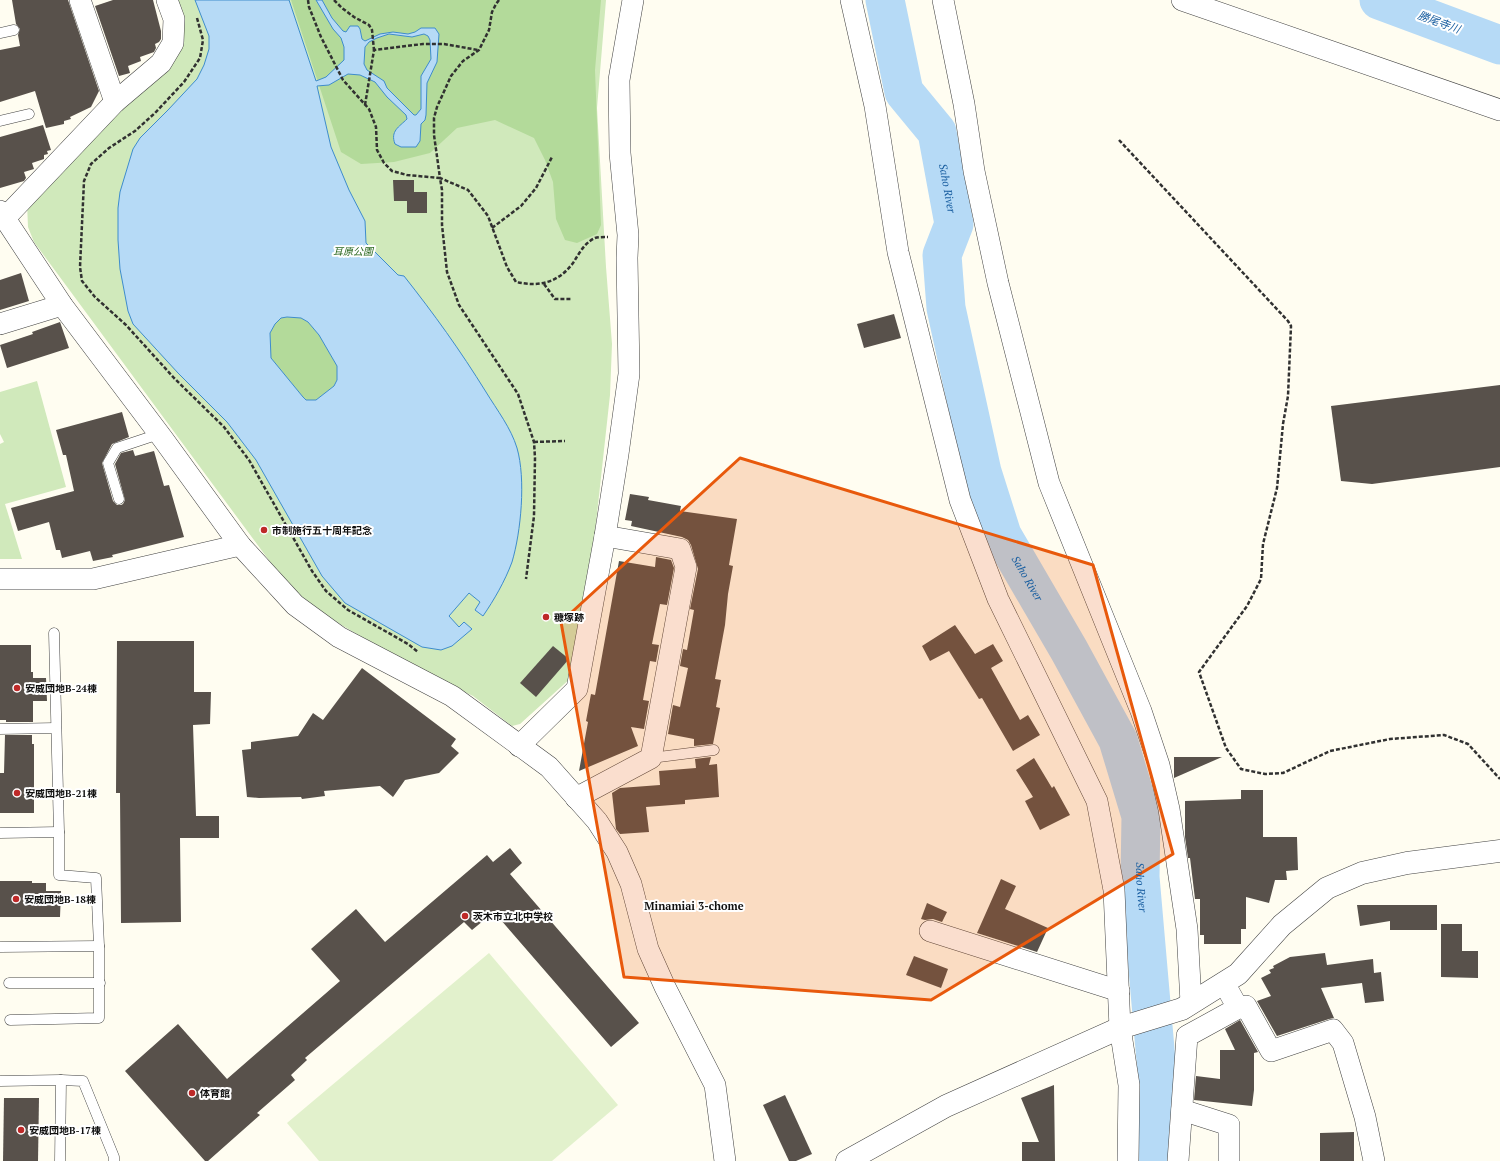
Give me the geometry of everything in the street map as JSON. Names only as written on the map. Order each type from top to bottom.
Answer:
[{"type":"street","points":[[80,0],[115,102]]},
{"type":"street","points":[[167,0],[174,19],[173,43],[160,63],[115,102],[5,224],[62,305],[240,545],[295,605],[339,636],[452,696],[549,768],[597,821],[617,852],[631,884],[648,949],[665,987],[715,1085],[725,1161]]},
{"type":"street","points":[[519,746],[577,689],[605,536],[618,454],[629,374],[628,236],[620,153],[619,80],[633,0]]},
{"type":"street","points":[[851,0],[875,106],[898,252],[960,500],[998,599],[1097,801],[1114,890],[1120,1028],[1129,1085],[1128,1161]]},
{"type":"street","points":[[943,0],[964,104],[974,171],[998,283],[1049,483],[1141,711],[1159,765],[1169,809],[1186,930],[1186,1006]]},
{"type":"street","points":[[1182,0],[1500,110]]},
{"type":"street","points":[[0,324],[62,305]]},
{"type":"street","points":[[576,798],[651,758],[686,567],[680,549],[605,536]]},
{"type":"street","points":[[0,579],[92,579],[240,545]]},
{"type":"street","points":[[846,1161],[946,1106],[1120,1028],[1186,1006],[1238,974],[1282,925],[1327,888],[1362,873],[1407,863],[1500,852]]},
{"type":"street","points":[[930,931],[1119,991]]},
{"type":"street","points":[[1224,983],[1238,1008]]},
{"type":"street","points":[[1178,1161],[1187,1036],[1238,1008],[1246,1006],[1272,1051],[1333,1030],[1343,1043],[1365,1117],[1374,1161]]},
{"type":"street","points":[[1182,1110],[1230,1125],[1229,1161]]},
{"type":"lane","points":[[0,33],[14,30]]},
{"type":"lane","points":[[0,121],[29,114]]},
{"type":"lane","points":[[119,500],[108,463],[117,448],[159,434]]},
{"type":"lane","points":[[10,1020],[99,1018],[100,983],[96,878],[59,875],[54,633]]},
{"type":"lane","points":[[0,729],[56,728]]},
{"type":"lane","points":[[651,758],[714,750]]},
{"type":"lane","points":[[0,833],[59,832]]},
{"type":"lane","points":[[0,947],[98,946]]},
{"type":"lane","points":[[9,983],[100,983]]},
{"type":"lane","points":[[60,1161],[61,1080]]},
{"type":"lane","points":[[0,1081],[83,1081],[114,1157],[114,1161]]},
{"type":"path","points":[[308,0],[309,7],[321,37],[343,80],[369,109],[376,127],[377,150],[384,163],[392,171],[407,175],[440,178],[468,190],[488,216],[507,267],[516,282],[529,285],[544,284],[559,277],[572,264],[582,247],[596,238],[628,236]]},
{"type":"path","points":[[334,0],[354,17],[369,25],[372,30],[374,50],[365,105]]},
{"type":"path","points":[[499,0],[494,8],[489,30],[479,50],[463,61],[451,76],[437,107],[434,118],[434,135],[442,190],[442,225],[449,279],[459,305],[518,394],[534,442],[534,516],[526,579]]},
{"type":"path","points":[[195,13],[203,40],[200,58],[184,82],[155,113],[135,131],[109,148],[91,164],[84,181],[80,267],[82,281],[95,297],[126,325],[174,378],[224,427],[249,460],[312,571],[326,591],[348,610],[408,644],[420,654]]},
{"type":"path","points":[[374,50],[423,44],[444,44],[479,50]]},
{"type":"path","points":[[1119,140],[1291,326],[1288,396],[1282,424],[1277,488],[1263,544],[1261,579],[1247,606],[1199,672],[1226,748],[1241,769],[1265,774],[1283,772],[1330,751],[1390,739],[1444,735],[1468,744],[1500,779]]},
{"type":"path","points":[[492,228],[521,206],[536,188],[552,157]]},
{"type":"path","points":[[544,284],[555,299],[570,299]]},
{"type":"path","points":[[534,442],[564,441]]},
{"type":"highlighted area","points":[[740,458],[1093,565],[1173,854],[931,1000],[624,977],[561,622]]},
{"type":"green space","name":"耳原公園","points":[[175,0],[606,0],[597,108],[612,344],[610,395],[595,532],[572,677],[520,724],[512,726],[473,696],[412,667],[313,608],[279,574],[34,242],[28,227],[27,203],[169,63]]},
{"type":"green space","points":[[291,0],[601,0],[595,70],[601,225],[597,234],[577,243],[565,240],[556,219],[553,182],[545,160],[534,138],[495,120],[457,128],[430,153],[394,162],[361,164],[341,152]]},
{"type":"green space","points":[[281,318],[301,318],[308,322],[319,335],[337,366],[337,380],[334,386],[316,400],[306,400],[271,358],[270,333],[275,324]]},
{"type":"green space","points":[[37,381],[66,487],[5,504],[22,559],[0,559],[0,444],[4,442],[0,434],[0,392]]},
{"type":"green space","points":[[489,953],[618,1105],[552,1161],[319,1161],[287,1123]]},
{"type":"water","points":[[195,0],[289,0],[316,81],[326,77],[344,60],[344,47],[341,38],[333,29],[316,0],[322,0],[332,18],[343,31],[346,32],[350,26],[358,26],[362,39],[365,41],[380,34],[393,32],[408,34],[421,28],[435,28],[439,34],[437,62],[427,83],[426,115],[425,120],[421,124],[420,141],[416,147],[401,147],[395,144],[394,132],[407,119],[406,115],[387,97],[375,82],[360,75],[348,74],[329,85],[317,86],[331,147],[349,190],[365,221],[366,243],[398,275],[404,276],[436,318],[503,419],[517,448],[520,461],[522,490],[518,536],[512,562],[499,590],[483,616],[475,610],[480,602],[469,593],[449,616],[459,627],[464,622],[472,629],[452,646],[441,650],[422,647],[345,603],[322,576],[256,460],[227,422],[178,373],[133,324],[128,311],[120,269],[118,208],[120,192],[133,149],[140,138],[197,79],[204,65],[209,49],[209,36]],"holes":[[[389,34],[412,37],[424,34],[428,36],[430,40],[431,59],[421,76],[421,109],[416,115],[414,115],[387,88],[384,81],[367,70],[364,64],[365,47],[369,42]],[[281,318],[301,318],[308,322],[319,335],[337,366],[337,380],[334,386],[316,400],[306,400],[271,358],[270,333],[275,324]]]},
{"type":"building","points":[[12,0],[68,0],[99,91],[91,107],[70,117],[71,119],[64,121],[64,124],[46,128],[35,91],[0,102],[0,50],[20,46],[18,35],[20,29],[16,24]]},
{"type":"building","points":[[113,0],[153,0],[161,31],[161,39],[155,44],[156,48],[154,52],[140,57],[141,61],[128,66],[130,73],[119,76],[95,6]]},
{"type":"building","points":[[43,125],[51,150],[47,151],[48,154],[44,155],[44,159],[32,163],[34,169],[24,172],[26,178],[24,181],[0,188],[0,137]]},
{"type":"building","points":[[393,180],[414,180],[414,192],[427,192],[427,213],[407,213],[407,201],[394,201]]},
{"type":"building","points":[[21,273],[29,301],[0,310],[0,280]]},
{"type":"building","points":[[894,314],[901,338],[864,348],[857,324]]},
{"type":"building","points":[[60,322],[69,348],[7,368],[0,345],[33,334],[32,332]]},
{"type":"building","points":[[1500,385],[1500,467],[1372,484],[1341,481],[1331,406]]},
{"type":"building","points":[[122,412],[129,437],[112,444],[102,463],[113,501],[117,505],[121,505],[125,500],[115,464],[121,453],[133,450],[135,456],[154,451],[164,486],[169,485],[184,537],[112,555],[113,557],[93,561],[90,551],[62,558],[60,550],[56,550],[49,522],[18,531],[11,508],[74,491],[66,455],[63,455],[56,430]]},
{"type":"building","points":[[630,494],[649,497],[648,500],[681,506],[680,511],[737,519],[729,565],[733,566],[725,625],[715,679],[721,680],[716,707],[720,708],[713,744],[694,746],[694,739],[668,734],[673,705],[680,707],[688,668],[680,666],[683,649],[687,650],[694,610],[690,609],[698,569],[691,545],[688,540],[682,537],[631,526],[632,521],[625,520]]},
{"type":"building","points":[[656,557],[671,560],[674,568],[667,605],[660,604],[652,644],[659,645],[656,662],[650,661],[643,700],[649,701],[644,729],[631,727],[638,746],[579,771],[588,722],[586,721],[591,694],[595,695],[619,561],[655,567]]},
{"type":"building","points":[[955,625],[975,654],[993,644],[1003,661],[991,668],[1020,720],[1028,715],[1040,735],[1013,751],[982,698],[979,699],[949,651],[930,661],[922,646]]},
{"type":"building","points":[[117,641],[194,641],[194,692],[211,692],[210,724],[193,725],[196,816],[219,816],[219,838],[180,838],[181,922],[121,923],[120,793],[116,793]]},
{"type":"building","points":[[0,645],[31,645],[31,672],[33,672],[33,678],[46,678],[47,701],[33,701],[33,722],[6,722],[6,720],[0,720]]},
{"type":"building","points":[[553,646],[569,659],[536,697],[520,683]]},
{"type":"building","points":[[362,668],[456,739],[451,746],[459,753],[439,773],[405,780],[393,797],[380,786],[324,791],[325,796],[302,799],[301,797],[247,797],[242,750],[251,749],[251,742],[298,736],[313,713],[323,720]]},
{"type":"building","points":[[5,735],[32,735],[32,744],[34,744],[34,813],[0,813],[0,773],[4,773]]},
{"type":"building","points":[[711,757],[709,765],[717,764],[719,797],[685,800],[685,804],[646,807],[649,832],[620,834],[616,829],[612,793],[620,788],[660,785],[659,771],[696,768],[695,759]]},
{"type":"building","points":[[1174,757],[1222,757],[1174,778]]},
{"type":"building","points":[[1034,758],[1052,788],[1054,786],[1070,815],[1040,830],[1025,801],[1033,797],[1016,770]]},
{"type":"building","points":[[1241,790],[1263,790],[1263,837],[1297,837],[1298,870],[1286,871],[1287,880],[1275,880],[1269,903],[1246,897],[1246,929],[1241,929],[1241,944],[1204,944],[1204,935],[1200,935],[1200,899],[1195,899],[1190,858],[1188,858],[1185,837],[1185,801],[1241,799]]},
{"type":"building","points":[[510,848],[522,863],[510,874],[639,1023],[611,1047],[494,912],[472,930],[464,922],[305,1058],[307,1060],[291,1075],[295,1080],[257,1113],[260,1115],[208,1161],[205,1161],[125,1071],[178,1024],[227,1079],[340,981],[311,949],[356,909],[385,942],[487,855],[493,862]]},
{"type":"building","points":[[1001,879],[1016,886],[1005,909],[1048,928],[1037,952],[977,933]]},
{"type":"building","points":[[0,881],[32,881],[32,883],[46,883],[46,891],[61,891],[60,917],[0,917]]},
{"type":"building","points":[[927,903],[947,912],[942,922],[933,919],[921,919]]},
{"type":"building","points":[[1357,905],[1437,905],[1437,930],[1390,930],[1390,921],[1360,926]]},
{"type":"building","points":[[1441,924],[1462,924],[1462,951],[1478,951],[1478,978],[1441,977]]},
{"type":"building","points":[[1325,953],[1327,965],[1373,959],[1374,973],[1381,972],[1384,1001],[1365,1003],[1362,983],[1321,988],[1334,1018],[1277,1036],[1257,1001],[1271,996],[1261,978],[1271,973],[1269,970],[1274,968],[1273,966],[1290,957]]},
{"type":"building","points":[[914,956],[948,969],[941,988],[906,975]]},
{"type":"building","points":[[1240,1020],[1258,1052],[1254,1053],[1254,1090],[1252,1106],[1194,1100],[1196,1076],[1220,1079],[1220,1050],[1235,1050],[1225,1029]]},
{"type":"building","points":[[1054,1085],[1055,1161],[1022,1161],[1022,1142],[1039,1142],[1021,1098]]},
{"type":"building","points":[[785,1095],[812,1154],[796,1161],[789,1161],[763,1105]]},
{"type":"building","name":"安威団地B-17棟","points":[[4,1098],[39,1098],[38,1161],[3,1161]]},
{"type":"building","points":[[1354,1132],[1354,1161],[1320,1161],[1320,1133]]},
{"type":"waterway","name":"Saho River","points":[[885,0],[904,92],[937,132],[954,224],[942,255],[946,308],[982,472],[1002,535],[1069,650],[1118,740],[1141,816],[1140,877],[1157,1072],[1150,1161]]},
{"type":"waterway","name":"勝尾寺川","points":[[1379,0],[1500,45]]},
{"type":"place","name":"市制施行五十周年記念","points":[[264,530]]},
{"type":"place","name":"糠塚跡","points":[[546,617]]},
{"type":"place","name":"安威団地B-24棟","points":[[17,688]]},
{"type":"place","name":"安威団地B-21棟","points":[[17,793]]},
{"type":"place","name":"安威団地B-18棟","points":[[16,899]]},
{"type":"place","name":"茨木市立北中学校","points":[[465,916]]},
{"type":"place","name":"体育館","points":[[192,1093]]},
{"type":"place","name":"安威団地B-17棟","points":[[21,1130]]},
{"type":"district","name":"Minamiai 3-chome","points":[[694,906]]}]
